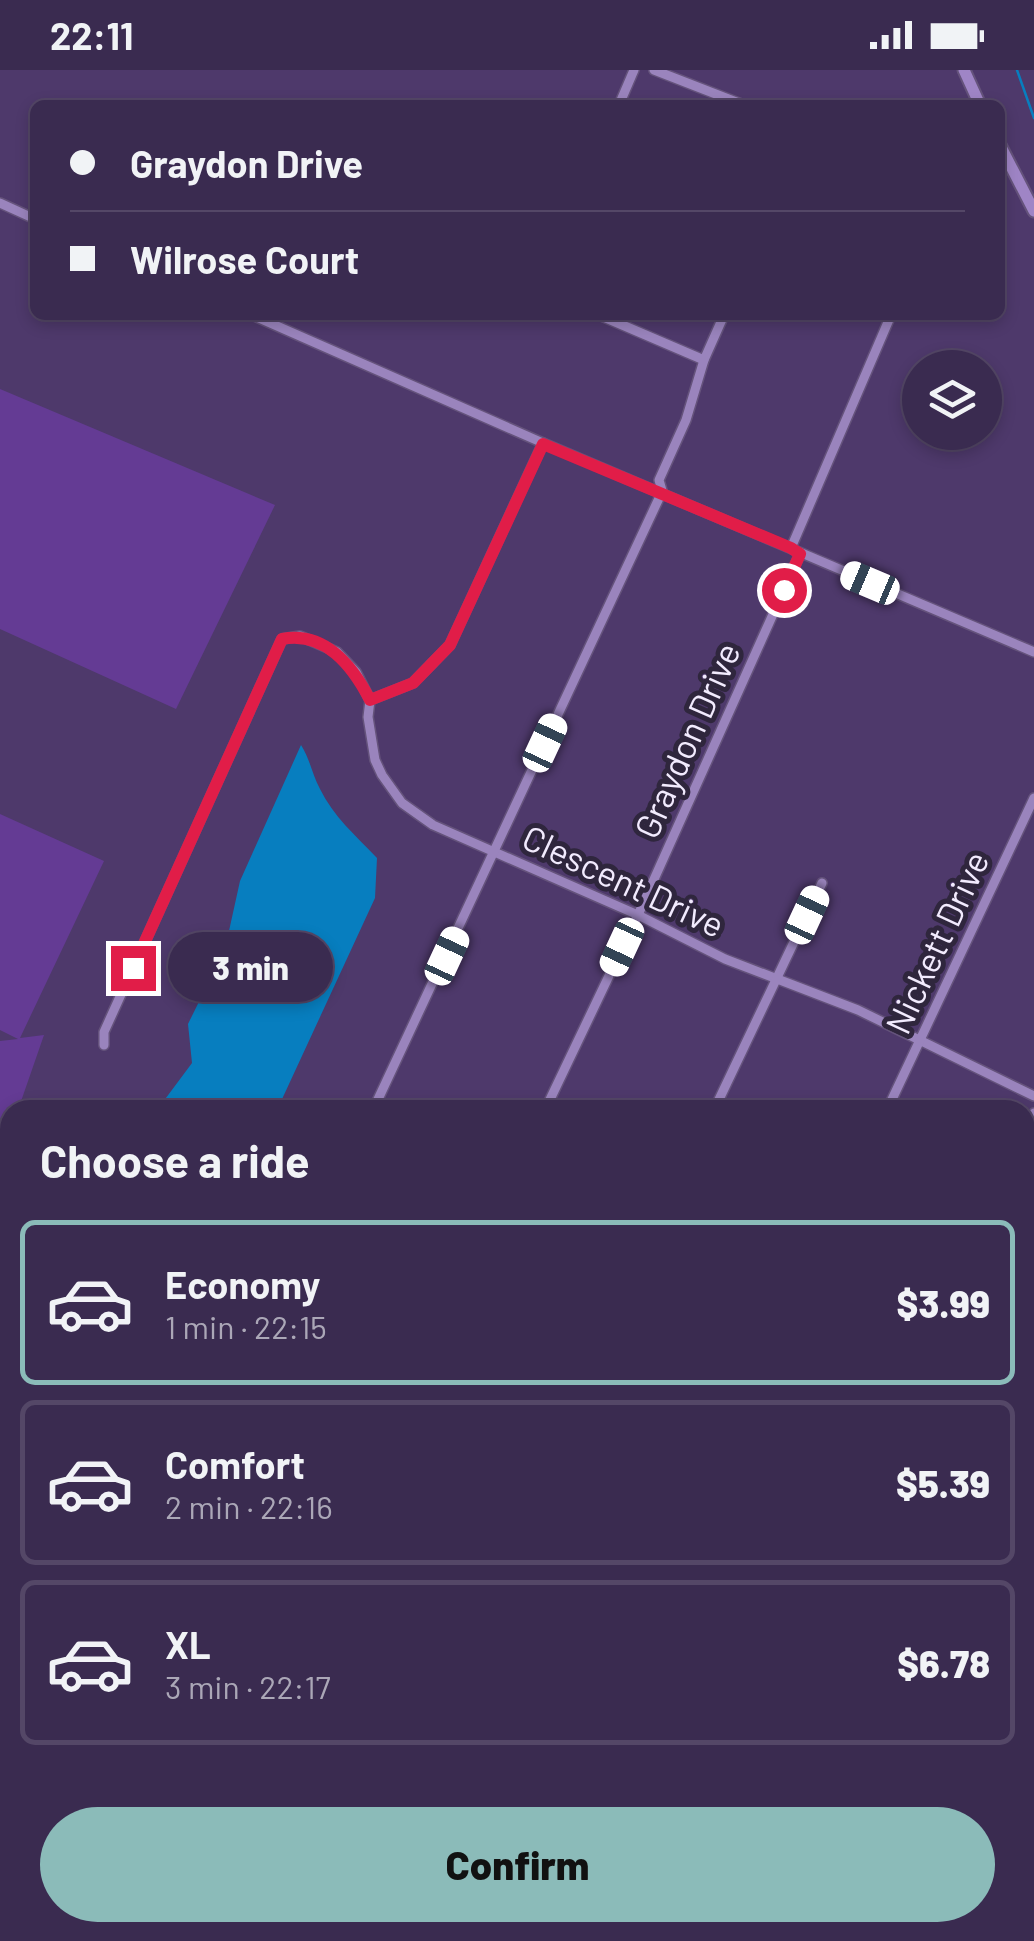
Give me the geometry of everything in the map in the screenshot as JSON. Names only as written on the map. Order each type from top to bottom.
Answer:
[{"type":"main road","points":[[964,70],[978,100]]},
{"type":"main road","points":[[1005,154],[1034,211]]},
{"type":"street","points":[[621,100],[634,70]]},
{"type":"street","points":[[654,70],[731,100]]},
{"type":"street","points":[[0,203],[30,217]]},
{"type":"street","points":[[263,320],[543,444],[1034,652]]},
{"type":"street","points":[[610,320],[704,360]]},
{"type":"street","points":[[378,1100],[662,494],[659,480],[686,420],[704,360],[722,320]]},
{"type":"street","name":"Graydon Drive","points":[[551,1100],[638,915],[890,320]]},
{"type":"street","points":[[370,700],[413,683],[450,645],[543,444]]},
{"type":"street","name":"Clescent Drive","points":[[104,1046],[104,1032],[282,639],[300,636],[337,652],[356,672],[370,700],[368,717],[375,760],[402,803],[433,824],[638,915],[725,959],[858,1010],[1034,1096]]},
{"type":"street","name":"Nickett Drive","points":[[893,1100],[1034,798]]},
{"type":"street","points":[[719,1100],[822,883]]},
{"type":"shaded area","points":[[0,389],[275,505],[176,709],[0,629]]},
{"type":"shaded area","points":[[0,814],[104,861],[20,1038],[44,1035],[21,1100],[0,1100],[0,1041],[18,1039],[0,1030]]},
{"type":"water","points":[[301,745],[331,808],[377,858],[375,898],[282,1100],[164,1100],[192,1063],[188,1024],[225,949],[240,881]]},
{"type":"waterway","points":[[1017,70],[1034,118]]},
{"type":"route","points":[[133,968],[282,639],[300,636],[337,652],[356,672],[370,700],[413,683],[450,645],[543,444],[791,548],[800,554],[784,590]]}]
